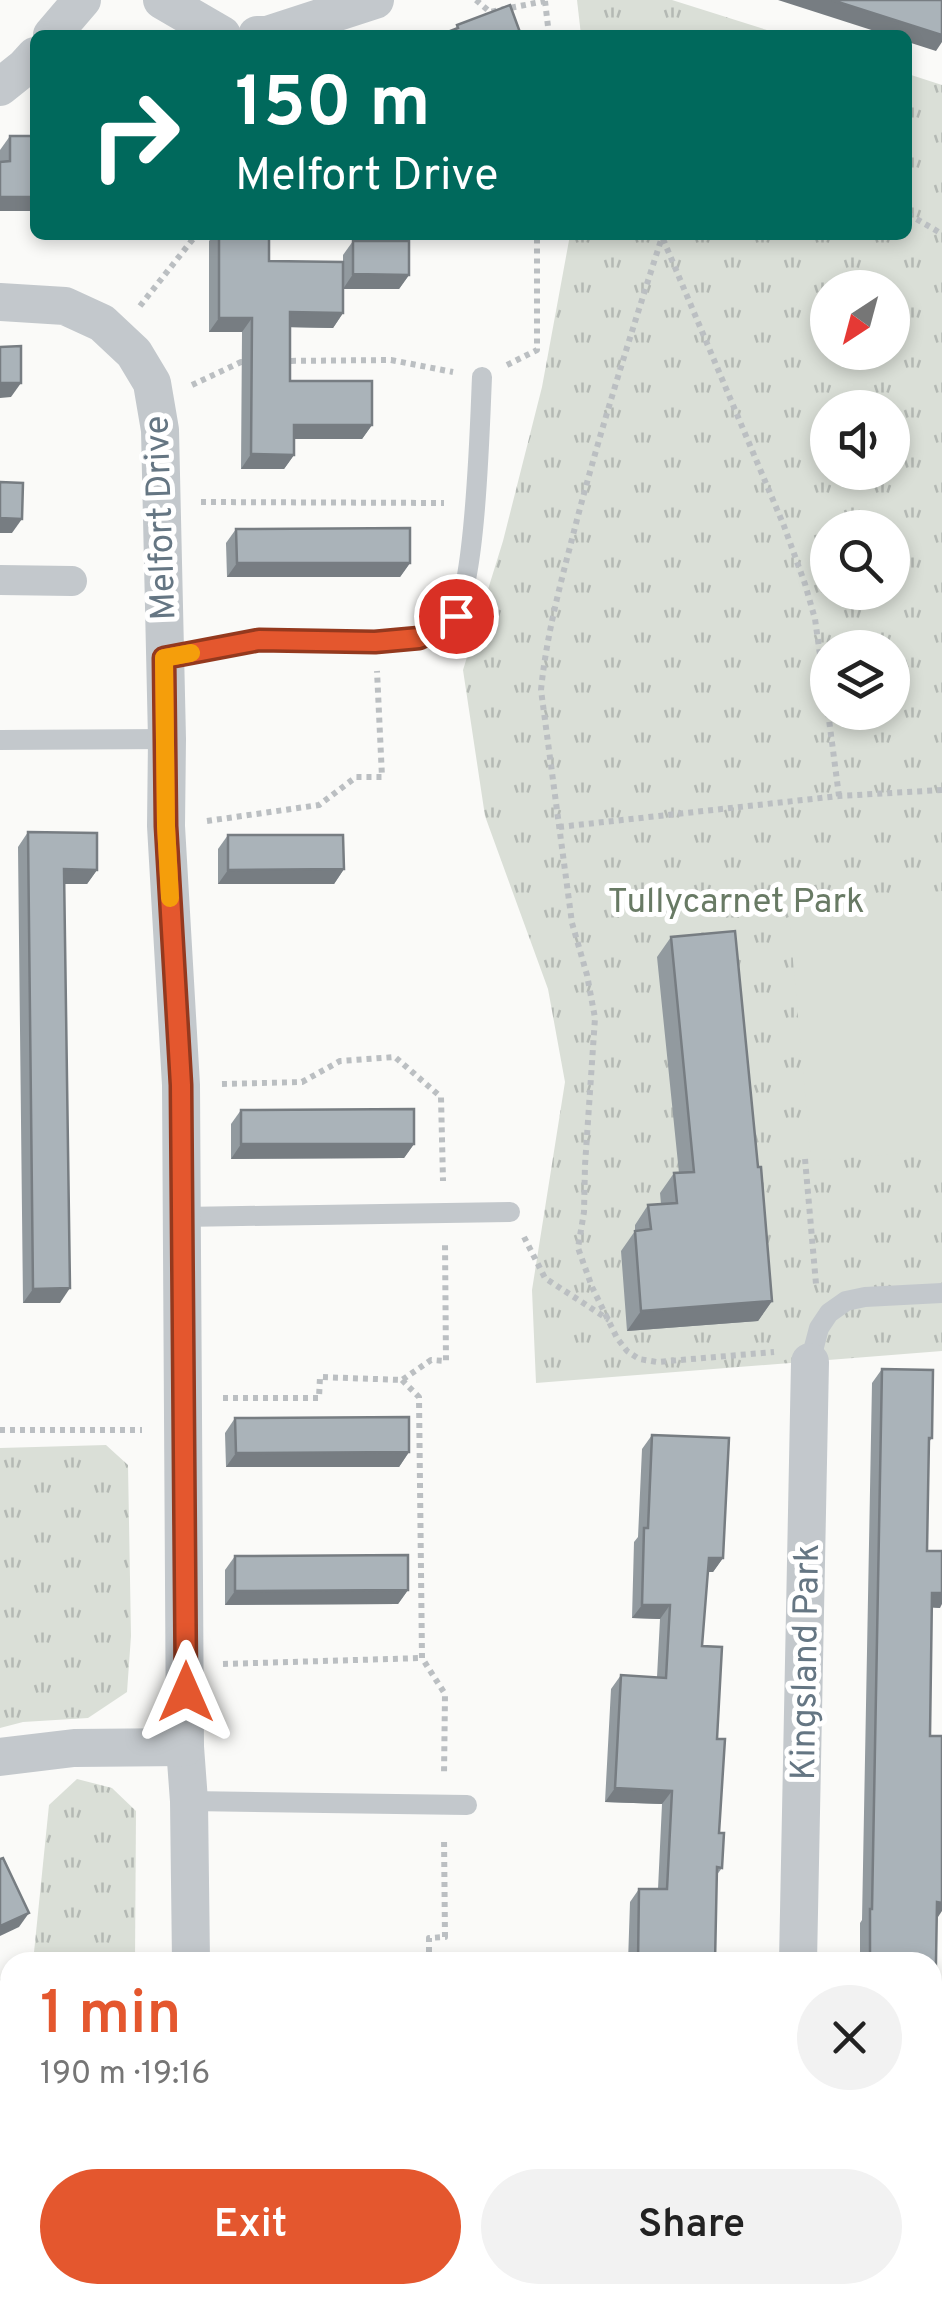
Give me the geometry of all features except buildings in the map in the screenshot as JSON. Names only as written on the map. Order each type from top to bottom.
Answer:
[{"type":"street","points":[[56,30],[82,0]]},
{"type":"street","points":[[162,0],[213,30]]},
{"type":"street","points":[[282,30],[375,0]]},
{"type":"street","points":[[0,87],[30,62]]},
{"type":"street","name":"Melfort Drive","points":[[0,302],[65,306],[102,323],[134,353],[152,383],[160,430],[166,826],[181,1085],[185,1746],[191,1952]]},
{"type":"street","points":[[0,580],[72,581]]},
{"type":"street","name":"Kingsland Park","points":[[798,1952],[812,1354]]},
{"type":"street","points":[[0,1757],[74,1748],[185,1746]]},
{"type":"lane","name":"Melfort Drive","points":[[164,658],[259,640],[375,642],[419,638],[456,616],[464,594],[475,503],[482,378]]},
{"type":"lane","points":[[0,740],[167,739]]},
{"type":"lane","points":[[182,1218],[510,1212]]},
{"type":"lane","points":[[812,1354],[819,1328],[829,1312],[846,1301],[942,1293]]},
{"type":"lane","points":[[189,1801],[468,1805]]},
{"type":"path","points":[[476,0],[490,12],[508,4],[545,0],[548,30]]},
{"type":"path","points":[[912,216],[942,234]]},
{"type":"path","points":[[116,336],[193,240]]},
{"type":"path","points":[[278,361],[392,360],[482,378],[537,350],[538,240]]},
{"type":"path","points":[[663,240],[596,443],[544,658],[541,690],[572,924],[595,1018],[584,1212],[578,1248],[617,1338],[626,1351],[639,1359],[658,1362],[812,1354]]},
{"type":"path","points":[[666,240],[784,526],[817,630]]},
{"type":"path","points":[[155,402],[241,362],[260,362]]},
{"type":"path","points":[[160,501],[475,503]]},
{"type":"path","points":[[166,826],[319,806],[356,777],[382,777],[375,642]]},
{"type":"path","points":[[830,730],[839,796]]},
{"type":"path","points":[[559,827],[839,796],[942,790]]},
{"type":"path","points":[[181,1085],[302,1082],[340,1062],[395,1057],[440,1097],[446,1361],[430,1360],[402,1380],[320,1377],[319,1398],[183,1398]]},
{"type":"path","points":[[805,1160],[816,1286],[829,1312]]},
{"type":"path","points":[[510,1212],[545,1278],[610,1320]]},
{"type":"path","points":[[402,1380],[419,1398],[422,1658],[445,1694],[445,1937],[428,1938],[429,1952]]},
{"type":"path","points":[[0,1430],[100,1430]]},
{"type":"path","points":[[186,1666],[422,1658]]},
{"type":"green space","points":[[577,0],[672,0],[767,30],[580,30]]},
{"type":"green space","name":"Tullycarnet Park","points":[[912,75],[942,85],[942,1351],[536,1383],[532,1290],[565,1082],[548,989],[485,816],[463,670],[503,541],[542,387],[569,240],[912,240]]},
{"type":"green space","points":[[942,891],[942,1150],[811,1161],[788,905]]},
{"type":"green space","points":[[106,1445],[128,1465],[131,1636],[127,1692],[88,1718],[23,1722],[0,1728],[0,1448]]},
{"type":"green space","points":[[77,1779],[112,1788],[136,1811],[135,1952],[34,1952],[49,1805]]},
{"type":"slow traffic","points":[[170,898],[164,658],[191,653]]},
{"type":"route","points":[[186,1692],[181,1085],[166,826],[164,658],[259,640],[375,642],[419,638],[456,616]]}]
